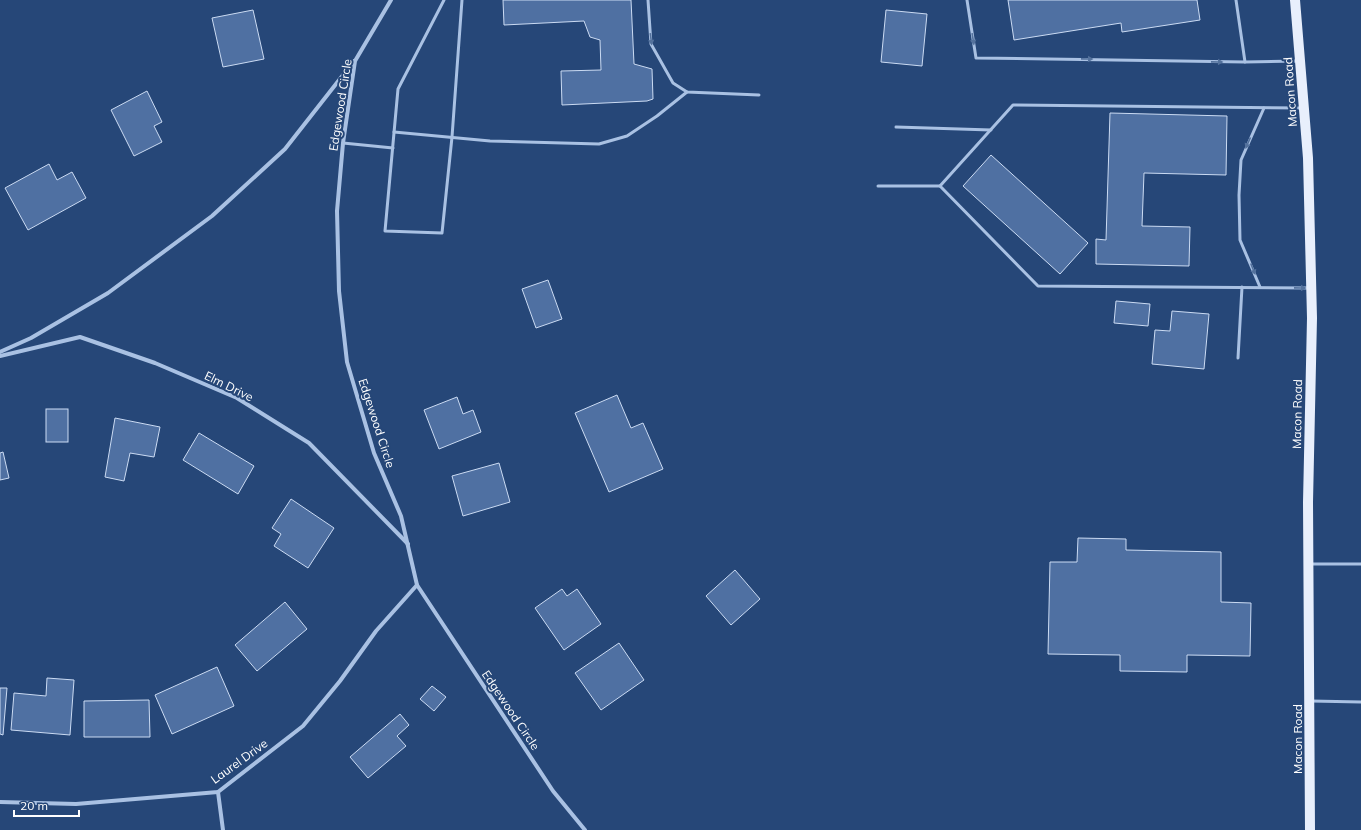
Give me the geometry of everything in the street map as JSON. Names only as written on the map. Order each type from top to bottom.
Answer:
[{"type":"main road","name":"Macon Road","points":[[1295,0],[1308,158],[1312,288],[1309,564],[1310,830]]},
{"type":"street","name":"Edgewood Circle","points":[[391,0],[355,61],[344,143],[337,211],[339,291],[347,362],[374,453],[401,516],[417,585],[553,791],[585,830]]},
{"type":"street","points":[[0,352],[30,338],[108,292],[212,216],[285,149],[355,61]]},
{"type":"street","name":"Elm Drive","points":[[0,356],[80,337],[155,363],[237,398],[309,443],[408,544]]},
{"type":"street","name":"Laurel Drive","points":[[0,802],[76,804],[218,792],[303,726],[340,681],[376,631],[417,585]]},
{"type":"street","points":[[218,792],[223,830]]},
{"type":"lane","points":[[444,0],[398,89],[385,231],[442,233],[452,137],[462,0]]},
{"type":"lane","points":[[648,0],[650,44],[673,83],[687,92],[759,95]]},
{"type":"lane","points":[[967,0],[976,58],[1245,62],[1301,60]]},
{"type":"lane","points":[[1236,0],[1245,62]]},
{"type":"lane","points":[[394,132],[490,141],[599,144],[627,136],[657,116],[687,92]]},
{"type":"lane","points":[[940,186],[1013,105],[1305,108]]},
{"type":"lane","points":[[1260,287],[1240,240],[1239,195],[1241,160],[1264,108]]},
{"type":"lane","points":[[896,127],[991,130]]},
{"type":"lane","points":[[344,143],[393,148]]},
{"type":"lane","points":[[878,186],[940,186],[1038,286],[1312,288]]},
{"type":"lane","points":[[1238,358],[1242,287]]},
{"type":"lane","points":[[1309,564],[1361,564]]},
{"type":"lane","points":[[1310,701],[1361,702]]},
{"type":"building","points":[[503,0],[631,0],[634,64],[652,69],[653,99],[647,101],[562,105],[561,71],[601,70],[600,40],[590,37],[584,21],[504,25]]},
{"type":"building","points":[[1008,0],[1197,0],[1200,20],[1122,32],[1121,23],[1014,40]]},
{"type":"building","points":[[253,10],[264,59],[223,67],[212,18]]},
{"type":"building","points":[[886,10],[927,14],[922,66],[881,62]]},
{"type":"building","points":[[147,91],[162,122],[154,126],[162,142],[134,156],[111,110]]},
{"type":"building","points":[[1110,113],[1227,116],[1226,175],[1144,173],[1142,226],[1190,227],[1189,266],[1096,264],[1096,239],[1106,240]]},
{"type":"building","points":[[991,155],[1088,243],[1060,274],[963,186]]},
{"type":"building","points":[[49,164],[57,180],[72,172],[86,198],[28,230],[5,188]]},
{"type":"building","points":[[548,280],[562,319],[536,328],[522,289]]},
{"type":"building","points":[[1116,301],[1150,304],[1148,326],[1114,323]]},
{"type":"building","points":[[1172,311],[1209,314],[1204,369],[1152,364],[1155,330],[1170,331]]},
{"type":"building","points":[[617,395],[631,428],[643,423],[663,469],[609,492],[575,413]]},
{"type":"building","points":[[457,397],[463,414],[473,410],[481,432],[439,449],[424,410]]},
{"type":"building","points":[[46,409],[68,409],[68,442],[46,442]]},
{"type":"building","points":[[115,418],[160,427],[154,457],[130,453],[124,481],[105,477]]},
{"type":"building","points":[[199,433],[254,466],[238,494],[183,460]]},
{"type":"building","points":[[3,452],[9,478],[0,480],[0,453]]},
{"type":"building","points":[[499,463],[510,502],[463,516],[452,476]]},
{"type":"building","points":[[291,499],[334,528],[308,568],[274,546],[281,534],[272,528]]},
{"type":"building","points":[[1078,538],[1126,539],[1126,550],[1221,552],[1221,602],[1251,603],[1250,656],[1187,655],[1187,672],[1120,671],[1120,655],[1048,654],[1050,562],[1077,562]]},
{"type":"building","points":[[735,570],[760,599],[731,625],[706,596]]},
{"type":"building","points":[[562,589],[567,596],[577,589],[601,624],[564,650],[535,608]]},
{"type":"building","points":[[285,602],[307,629],[257,671],[235,645]]},
{"type":"building","points":[[619,643],[644,680],[601,710],[575,673]]},
{"type":"building","points":[[217,667],[234,706],[172,734],[155,695]]},
{"type":"building","points":[[47,678],[74,680],[70,735],[11,730],[14,693],[46,696]]},
{"type":"building","points":[[432,686],[446,697],[434,711],[420,699]]},
{"type":"building","points":[[0,688],[7,688],[3,735],[0,734]]},
{"type":"building","points":[[149,700],[150,737],[84,737],[84,701]]},
{"type":"building","points":[[400,714],[409,725],[397,736],[406,746],[368,778],[350,757]]}]
